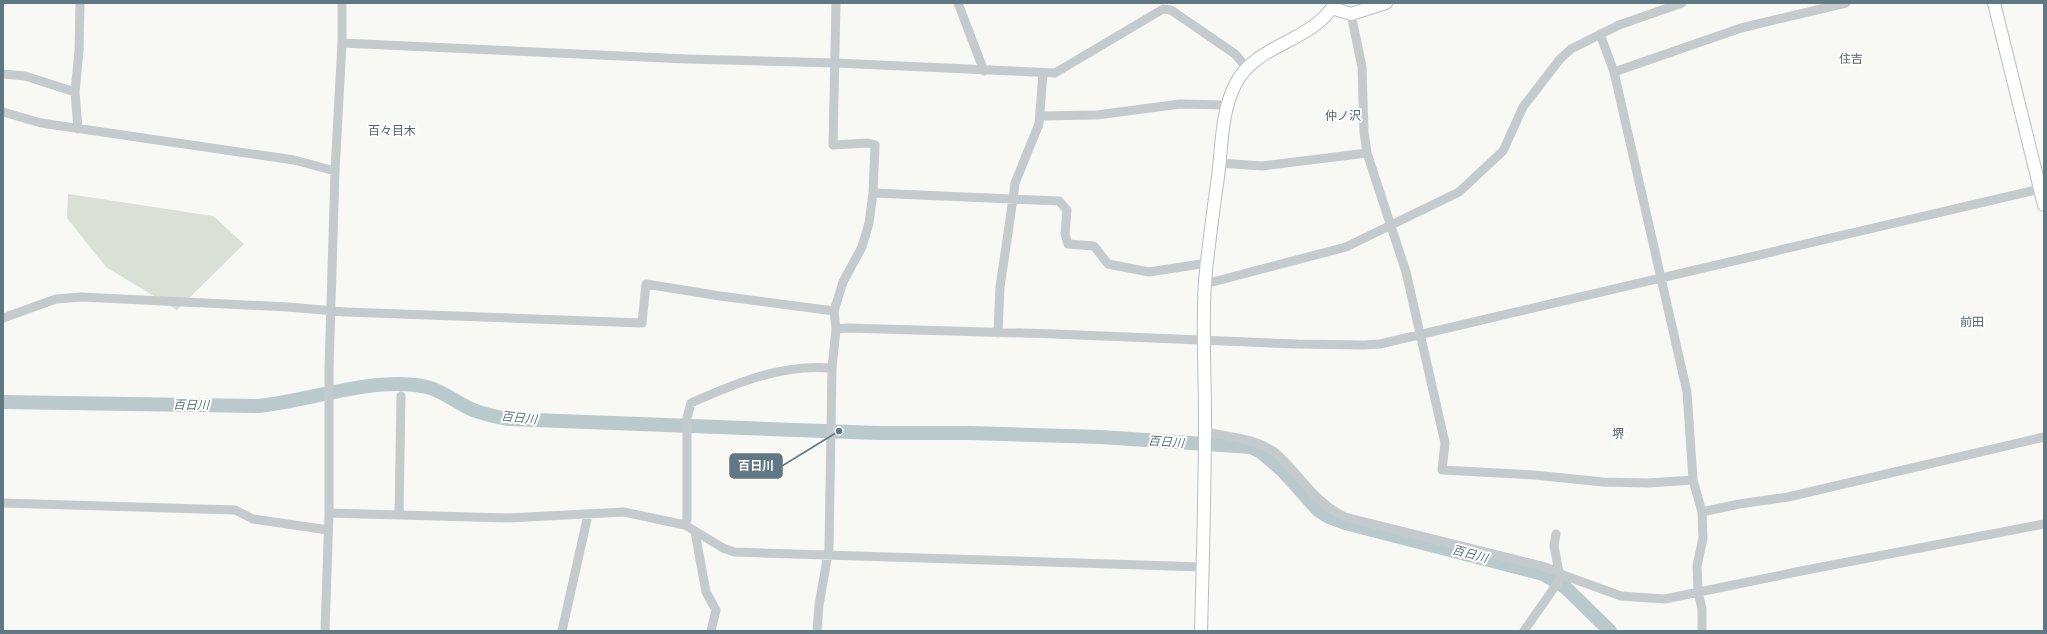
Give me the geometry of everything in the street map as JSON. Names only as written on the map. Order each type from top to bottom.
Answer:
[{"type":"street","points":[[78,129],[75,92],[79,51],[80,3]]},
{"type":"street","points":[[325,631],[328,530],[330,513],[328,389],[330,310],[335,171],[342,43],[342,3]]},
{"type":"street","points":[[817,631],[819,605],[828,555],[832,436],[832,368],[836,329],[834,312],[844,282],[862,247],[869,223],[873,193],[875,145],[868,143],[833,145],[832,124],[836,3]]},
{"type":"street","points":[[958,3],[984,71]]},
{"type":"street","points":[[1201,631],[1205,435],[1205,284],[1227,105],[1236,83],[1247,68],[1271,50],[1317,24],[1334,6],[1351,14],[1386,3]]},
{"type":"street","points":[[1205,284],[1346,247],[1459,192],[1503,151],[1523,108],[1560,59],[1571,49],[1619,25],[1682,3]]},
{"type":"street","points":[[1614,72],[1741,28],[1846,3]]},
{"type":"street","points":[[1994,3],[2042,189],[2044,205]]},
{"type":"street","points":[[342,43],[678,59],[834,63],[984,71],[1055,73],[1163,9],[1172,10],[1235,54],[1247,68]]},
{"type":"street","points":[[1351,14],[1362,67],[1366,153],[1406,272],[1445,443],[1442,470],[1534,475],[1611,482],[1648,483],[1693,480]]},
{"type":"street","points":[[1600,34],[1614,72],[1687,392],[1693,480],[1702,512],[1703,538],[1697,566],[1698,592],[1702,609],[1702,631]]},
{"type":"street","points":[[998,333],[1000,287],[1015,183],[1040,116],[1043,73]]},
{"type":"street","points":[[3,74],[25,76],[75,92]]},
{"type":"street","points":[[1040,116],[1097,115],[1180,104],[1227,105]]},
{"type":"street","points":[[3,112],[41,123],[294,160],[335,171]]},
{"type":"street","points":[[1220,163],[1262,166],[1366,153]]},
{"type":"street","points":[[836,329],[848,328],[1364,346],[1380,344],[2042,189]]},
{"type":"street","points":[[873,193],[1060,201],[1067,210],[1066,234],[1068,244],[1072,246],[1094,246],[1106,262],[1112,266],[1153,272],[1189,265],[1207,264]]},
{"type":"street","points":[[3,318],[56,299],[81,297],[346,312],[642,323],[646,284],[834,312]]},
{"type":"street","points":[[685,525],[687,418],[691,404],[729,386],[769,372],[832,368]]},
{"type":"street","points":[[399,514],[401,396]]},
{"type":"street","points":[[1205,435],[1244,439],[1262,445],[1277,455],[1319,500],[1345,517],[1542,566],[1560,578],[1621,596],[1631,593],[1665,599],[2044,524]]},
{"type":"street","points":[[1702,512],[1738,504],[1788,497],[2044,437]]},
{"type":"street","points":[[3,503],[235,510],[253,519],[328,530]]},
{"type":"street","points":[[330,513],[507,518],[624,512],[685,525],[723,548],[734,552],[1203,566]]},
{"type":"street","points":[[562,631],[588,515]]},
{"type":"street","points":[[695,532],[706,592],[716,610],[711,631]]},
{"type":"street","points":[[1524,631],[1560,578],[1554,546],[1556,534]]},
{"type":"shaded area","points":[[68,194],[213,216],[244,244],[177,310],[106,267],[67,218]]},
{"type":"waterway","name":"百日川","points":[[3,402],[258,406],[365,386],[408,384],[433,389],[473,410],[508,419],[877,433],[971,433],[1101,437],[1251,447],[1261,452],[1284,472],[1318,510],[1329,517],[1345,523],[1543,574],[1565,587],[1610,631]]},
{"type":"place","name":"百日川","points":[[839,431]]},
{"type":"district","name":"住吉","points":[[1851,59]]},
{"type":"district","name":"仲ノ沢","points":[[1343,116]]},
{"type":"district","name":"百々目木","points":[[392,131]]},
{"type":"district","name":"前田","points":[[1972,322]]},
{"type":"district","name":"堺","points":[[1618,434]]}]
